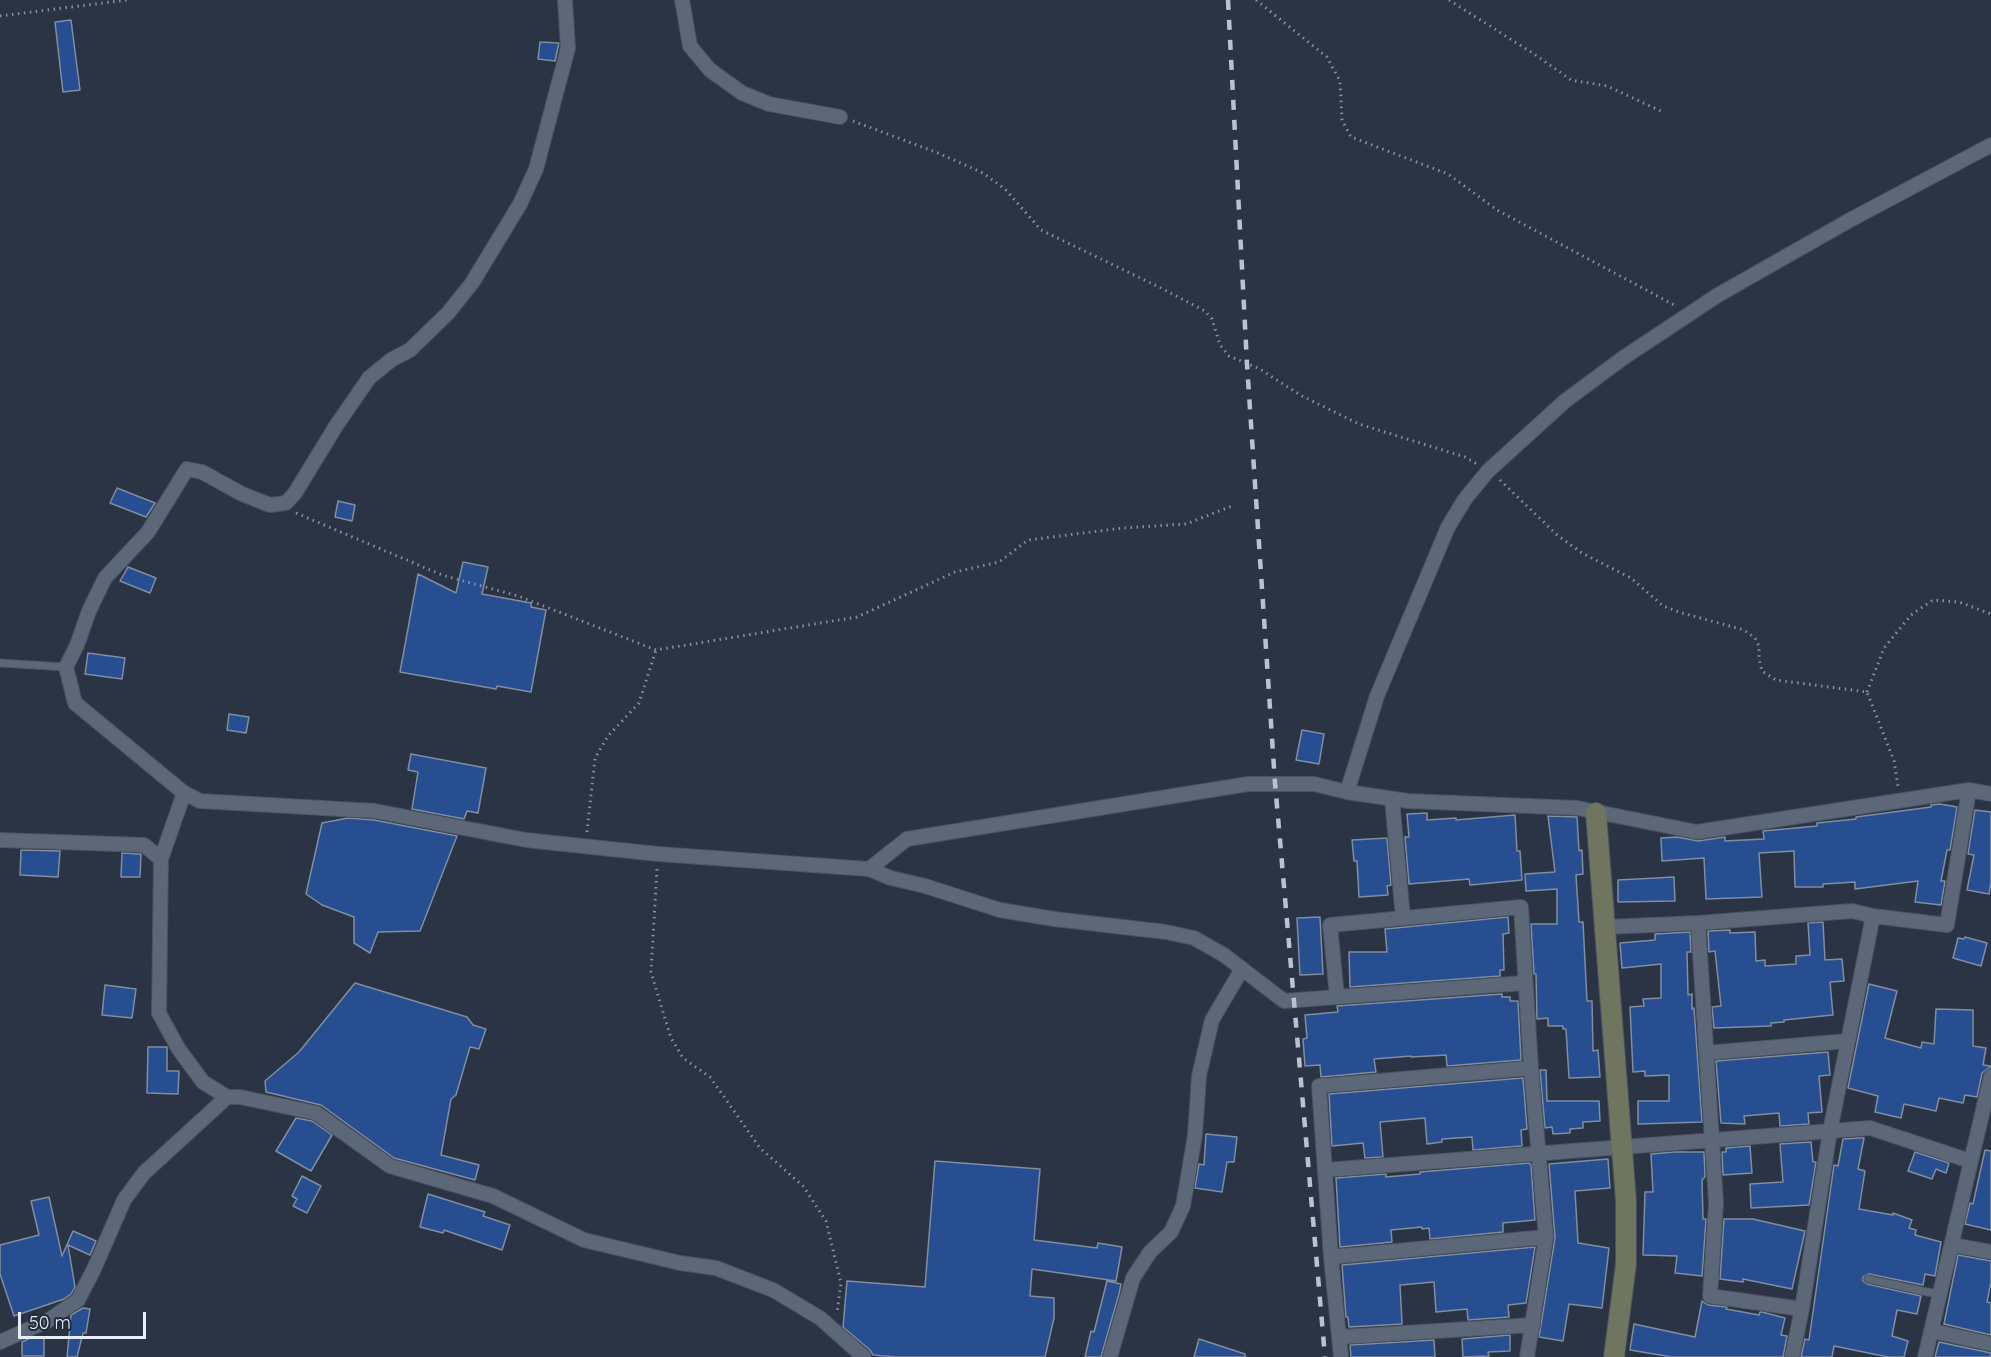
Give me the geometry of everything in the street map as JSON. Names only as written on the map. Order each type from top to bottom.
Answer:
[{"type":"street","points":[[565,0],[567,48],[564,68],[536,169],[511,220],[472,283],[448,313],[410,350],[391,360],[369,378],[295,493],[286,503],[278,505],[261,501],[217,482],[202,472],[187,469],[148,532],[105,578],[89,611],[77,645],[66,667],[75,703],[184,793],[200,801],[375,811],[526,840],[658,854],[869,869],[891,878],[925,886],[1000,910],[1054,919],[1166,932],[1194,938],[1224,955],[1284,1001],[1524,983]]},
{"type":"street","points":[[682,0],[690,46],[710,70],[742,93],[769,104],[840,117]]},
{"type":"street","points":[[1347,792],[1377,696],[1448,527],[1465,499],[1488,471],[1565,402],[1623,358],[1690,313],[1850,220],[1991,145]]},
{"type":"street","points":[[869,869],[907,839],[1248,784],[1314,784],[1392,799],[1577,808],[1697,832],[1969,790],[1991,794]]},
{"type":"street","points":[[1605,927],[1698,923],[1852,911],[1873,916],[1947,925],[1969,790]]},
{"type":"street","points":[[184,793],[161,859],[159,1013],[178,1048],[203,1082],[227,1097],[240,1097],[316,1113],[390,1166],[493,1196],[584,1240],[680,1263],[716,1268],[773,1290],[820,1318],[864,1357]]},
{"type":"street","points":[[1392,799],[1403,918]]},
{"type":"street","points":[[1596,813],[1626,1201],[1626,1264],[1614,1357]]},
{"type":"street","points":[[0,840],[144,845],[161,859]]},
{"type":"street","points":[[1337,997],[1330,925],[1521,907],[1524,983],[1546,1237],[1527,1357]]},
{"type":"street","points":[[1792,1357],[1802,1309],[1830,1131],[1873,916]]},
{"type":"street","points":[[1698,923],[1716,1203],[1710,1296],[1802,1309]]},
{"type":"street","points":[[1110,1357],[1133,1278],[1150,1252],[1171,1232],[1183,1206],[1195,1134],[1198,1076],[1212,1020],[1242,969]]},
{"type":"street","points":[[1706,1053],[1848,1041]]},
{"type":"street","points":[[1341,1357],[1331,1257],[1319,1086],[1531,1068]]},
{"type":"street","points":[[1925,1357],[1991,1076]]},
{"type":"street","points":[[0,1342],[49,1320],[78,1300],[124,1200],[144,1173],[227,1097]]},
{"type":"street","points":[[1325,1170],[1870,1128],[1970,1161]]},
{"type":"street","points":[[1331,1257],[1546,1237]]},
{"type":"street","points":[[1953,1245],[1991,1252]]},
{"type":"street","points":[[1340,1338],[1533,1325]]},
{"type":"street","points":[[1932,1331],[1991,1344]]},
{"type":"lane","points":[[0,663],[66,667]]},
{"type":"lane","points":[[1868,1279],[1941,1295]]},
{"type":"path","points":[[0,16],[127,0]]},
{"type":"path","points":[[1256,0],[1327,57],[1340,81],[1342,120],[1351,137],[1448,174],[1497,210],[1690,313]]},
{"type":"path","points":[[1449,0],[1571,80],[1606,86],[1663,111]]},
{"type":"path","points":[[840,117],[890,134],[983,173],[1005,189],[1041,230],[1204,311],[1212,319],[1220,345],[1229,356],[1258,368],[1302,396],[1359,424],[1465,457],[1505,484],[1557,535],[1582,553],[1631,578],[1663,606],[1744,630],[1755,638],[1759,646],[1762,671],[1776,680],[1867,692]]},
{"type":"path","points":[[278,505],[442,575],[518,596],[656,650],[857,617],[955,572],[999,562],[1029,540],[1123,528],[1186,524],[1232,506]]},
{"type":"path","points":[[1901,800],[1894,762],[1867,692],[1884,648],[1911,615],[1933,600],[1959,602],[1991,614]]},
{"type":"path","points":[[585,846],[595,758],[608,736],[639,703],[656,650]]},
{"type":"path","points":[[658,854],[651,972],[671,1038],[683,1058],[710,1077],[760,1148],[803,1186],[826,1221],[841,1283],[835,1330]]},
{"type":"building","points":[[71,20],[80,90],[63,92],[55,22]]},
{"type":"building","points":[[540,42],[559,43],[555,61],[538,59]]},
{"type":"building","points":[[117,488],[155,503],[146,517],[110,503]]},
{"type":"building","points":[[338,501],[355,505],[352,521],[335,517]]},
{"type":"building","points":[[463,562],[488,567],[482,594],[531,603],[531,607],[546,610],[531,692],[497,686],[496,689],[400,672],[418,574],[456,593]]},
{"type":"building","points":[[128,567],[156,578],[150,593],[120,581]]},
{"type":"building","points":[[88,653],[125,658],[122,679],[85,674]]},
{"type":"building","points":[[229,714],[249,717],[246,733],[227,730]]},
{"type":"building","points":[[1302,730],[1324,734],[1319,764],[1296,760]]},
{"type":"building","points":[[411,754],[486,768],[478,813],[467,811],[464,819],[412,809],[418,772],[408,770]]},
{"type":"building","points":[[1940,804],[1957,807],[1950,850],[1947,850],[1941,881],[1945,881],[1941,905],[1915,902],[1918,881],[1855,889],[1855,882],[1823,884],[1823,887],[1795,887],[1794,851],[1759,853],[1762,897],[1706,899],[1704,858],[1662,861],[1661,838],[1677,837],[1698,841],[1725,837],[1725,841],[1764,839],[1763,831],[1817,826],[1817,823],[1856,819],[1856,817]]},
{"type":"building","points":[[1975,810],[1991,812],[1989,894],[1967,890],[1974,855],[1968,854]]},
{"type":"building","points":[[1427,813],[1427,820],[1515,815],[1517,851],[1520,851],[1522,880],[1470,885],[1469,879],[1409,884],[1405,837],[1409,837],[1407,814]]},
{"type":"building","points":[[1548,816],[1577,817],[1583,874],[1576,875],[1579,922],[1583,922],[1587,1001],[1592,1001],[1593,1051],[1598,1050],[1600,1077],[1569,1078],[1566,1029],[1563,1029],[1563,1026],[1548,1026],[1548,1018],[1537,1019],[1536,974],[1534,974],[1531,924],[1557,924],[1557,889],[1526,891],[1525,874],[1555,872]]},
{"type":"building","points":[[348,818],[374,820],[457,836],[420,931],[378,932],[370,953],[354,943],[354,917],[322,905],[306,894],[322,823]]},
{"type":"building","points":[[1387,838],[1391,885],[1387,886],[1388,895],[1359,897],[1357,861],[1354,861],[1352,840]]},
{"type":"building","points":[[21,850],[60,851],[58,877],[20,875]]},
{"type":"building","points":[[122,853],[141,854],[140,877],[121,877]]},
{"type":"building","points":[[1674,877],[1675,901],[1618,902],[1618,880]]},
{"type":"building","points":[[1320,917],[1323,974],[1300,975],[1297,918]]},
{"type":"building","points":[[1508,917],[1509,933],[1503,934],[1504,970],[1500,970],[1500,976],[1350,987],[1349,952],[1387,952],[1385,929]]},
{"type":"building","points":[[1823,922],[1825,960],[1842,959],[1844,981],[1830,982],[1833,1015],[1784,1020],[1784,1022],[1771,1023],[1771,1026],[1714,1028],[1712,1007],[1721,1006],[1715,951],[1709,952],[1708,931],[1755,932],[1756,961],[1765,960],[1765,966],[1796,964],[1796,956],[1810,955],[1808,923]]},
{"type":"building","points":[[1690,932],[1691,952],[1687,952],[1688,995],[1692,994],[1692,1009],[1694,1008],[1702,1122],[1638,1124],[1638,1101],[1669,1101],[1669,1075],[1645,1076],[1645,1071],[1633,1072],[1630,1007],[1644,1006],[1643,999],[1661,998],[1661,964],[1622,968],[1620,943],[1655,940],[1655,934]]},
{"type":"building","points":[[1965,937],[1987,943],[1981,966],[1953,958],[1958,938],[1964,939]]},
{"type":"building","points":[[355,983],[467,1017],[473,1025],[486,1029],[479,1049],[470,1047],[456,1095],[451,1099],[441,1155],[479,1165],[475,1180],[394,1158],[321,1105],[266,1092],[265,1081],[299,1052]]},
{"type":"building","points":[[1869,984],[1897,991],[1885,1038],[1921,1048],[1922,1042],[1934,1044],[1936,1009],[1973,1010],[1973,1046],[1986,1048],[1983,1065],[1991,1066],[1982,1073],[1977,1097],[1965,1095],[1963,1103],[1939,1098],[1936,1111],[1904,1104],[1901,1118],[1875,1112],[1878,1096],[1848,1088]]},
{"type":"building","points":[[105,985],[136,989],[132,1018],[102,1015]]},
{"type":"building","points":[[1502,994],[1502,997],[1510,997],[1510,1001],[1518,1001],[1521,1060],[1447,1066],[1446,1055],[1374,1059],[1376,1072],[1321,1077],[1320,1065],[1305,1066],[1303,1039],[1307,1038],[1305,1015],[1338,1012],[1337,1006]]},
{"type":"building","points":[[148,1047],[167,1047],[167,1071],[179,1071],[178,1094],[147,1093]]},
{"type":"building","points":[[1828,1052],[1830,1075],[1819,1076],[1822,1112],[1808,1113],[1809,1124],[1780,1126],[1779,1113],[1744,1116],[1745,1124],[1721,1123],[1716,1061]]},
{"type":"building","points":[[1540,1070],[1546,1070],[1547,1101],[1599,1101],[1600,1121],[1583,1122],[1583,1128],[1570,1129],[1570,1133],[1553,1134],[1552,1127],[1545,1128]]},
{"type":"building","points":[[1523,1078],[1527,1129],[1521,1130],[1522,1146],[1473,1150],[1472,1137],[1442,1139],[1442,1142],[1427,1144],[1425,1118],[1380,1122],[1383,1157],[1365,1158],[1363,1143],[1332,1146],[1329,1094]]},
{"type":"building","points":[[296,1118],[312,1121],[332,1135],[311,1171],[276,1151]]},
{"type":"building","points":[[1206,1134],[1237,1137],[1234,1162],[1227,1162],[1222,1192],[1195,1188],[1199,1164],[1204,1165]]},
{"type":"building","points":[[1864,1138],[1858,1169],[1865,1171],[1859,1209],[1893,1215],[1893,1213],[1912,1220],[1909,1228],[1916,1230],[1915,1235],[1941,1242],[1935,1276],[1925,1274],[1923,1285],[1869,1274],[1863,1277],[1863,1281],[1867,1284],[1921,1296],[1917,1314],[1897,1310],[1892,1336],[1908,1341],[1904,1357],[1888,1357],[1834,1346],[1832,1357],[1801,1357],[1805,1339],[1809,1340],[1834,1165],[1838,1166],[1843,1139]]},
{"type":"building","points":[[1811,1142],[1813,1162],[1816,1162],[1809,1205],[1751,1208],[1750,1184],[1783,1182],[1780,1144]]},
{"type":"building","points":[[1750,1146],[1752,1173],[1723,1175],[1722,1152],[1726,1152],[1726,1148]]},
{"type":"building","points":[[1985,1150],[1991,1151],[1991,1230],[1965,1224],[1970,1203],[1973,1204]]},
{"type":"building","points":[[1704,1152],[1703,1219],[1706,1219],[1702,1276],[1675,1273],[1677,1256],[1643,1255],[1645,1192],[1653,1192],[1651,1154]]},
{"type":"building","points":[[1915,1152],[1949,1163],[1946,1173],[1936,1169],[1932,1179],[1908,1171]]},
{"type":"building","points":[[1608,1159],[1610,1188],[1575,1191],[1578,1243],[1609,1248],[1602,1308],[1569,1304],[1563,1341],[1539,1337],[1555,1238],[1549,1164]]},
{"type":"building","points":[[935,1161],[1040,1169],[1034,1240],[1097,1248],[1098,1243],[1122,1247],[1116,1281],[1032,1269],[1030,1296],[1054,1298],[1054,1318],[1045,1357],[873,1355],[843,1327],[847,1281],[925,1287]]},
{"type":"building","points":[[1529,1163],[1535,1220],[1503,1223],[1503,1232],[1430,1239],[1429,1228],[1391,1230],[1392,1242],[1340,1247],[1336,1178],[1386,1174],[1386,1177]]},
{"type":"building","points":[[302,1176],[321,1186],[307,1213],[293,1206],[297,1199],[292,1196]]},
{"type":"building","points":[[428,1194],[485,1212],[483,1216],[510,1225],[502,1250],[444,1230],[443,1233],[420,1227]]},
{"type":"building","points":[[49,1197],[62,1256],[73,1231],[96,1241],[90,1255],[68,1245],[75,1287],[71,1294],[64,1299],[14,1316],[0,1274],[0,1245],[39,1235],[31,1201]]},
{"type":"building","points":[[1724,1219],[1753,1219],[1805,1231],[1792,1289],[1743,1279],[1743,1282],[1720,1279]]},
{"type":"building","points":[[1535,1247],[1526,1303],[1508,1305],[1509,1317],[1468,1320],[1467,1309],[1436,1312],[1434,1282],[1400,1285],[1402,1324],[1349,1327],[1348,1317],[1346,1317],[1342,1265]]},
{"type":"building","points":[[1958,1255],[1991,1261],[1991,1282],[1987,1302],[1991,1303],[1991,1335],[1944,1324]]},
{"type":"building","points":[[1107,1281],[1121,1284],[1101,1357],[1085,1357],[1091,1331],[1094,1332]]},
{"type":"building","points":[[1702,1301],[1708,1305],[1727,1307],[1726,1309],[1759,1315],[1762,1312],[1785,1318],[1781,1335],[1787,1336],[1783,1357],[1672,1357],[1630,1350],[1634,1324],[1695,1337]]},
{"type":"building","points":[[83,1308],[90,1309],[86,1333],[83,1333],[77,1357],[67,1357],[71,1315]]},
{"type":"building","points":[[1510,1335],[1510,1351],[1488,1352],[1489,1356],[1463,1357],[1462,1339]]},
{"type":"building","points":[[30,1338],[44,1338],[44,1356],[22,1356],[22,1342]]},
{"type":"building","points":[[1199,1339],[1245,1354],[1245,1357],[1194,1357]]},
{"type":"building","points":[[1434,1340],[1435,1357],[1351,1357],[1350,1345]]},
{"type":"building","points":[[1939,1342],[1991,1353],[1991,1357],[1935,1357]]},
{"type":"railway","points":[[1228,0],[1247,364],[1275,783],[1325,1357]]}]
